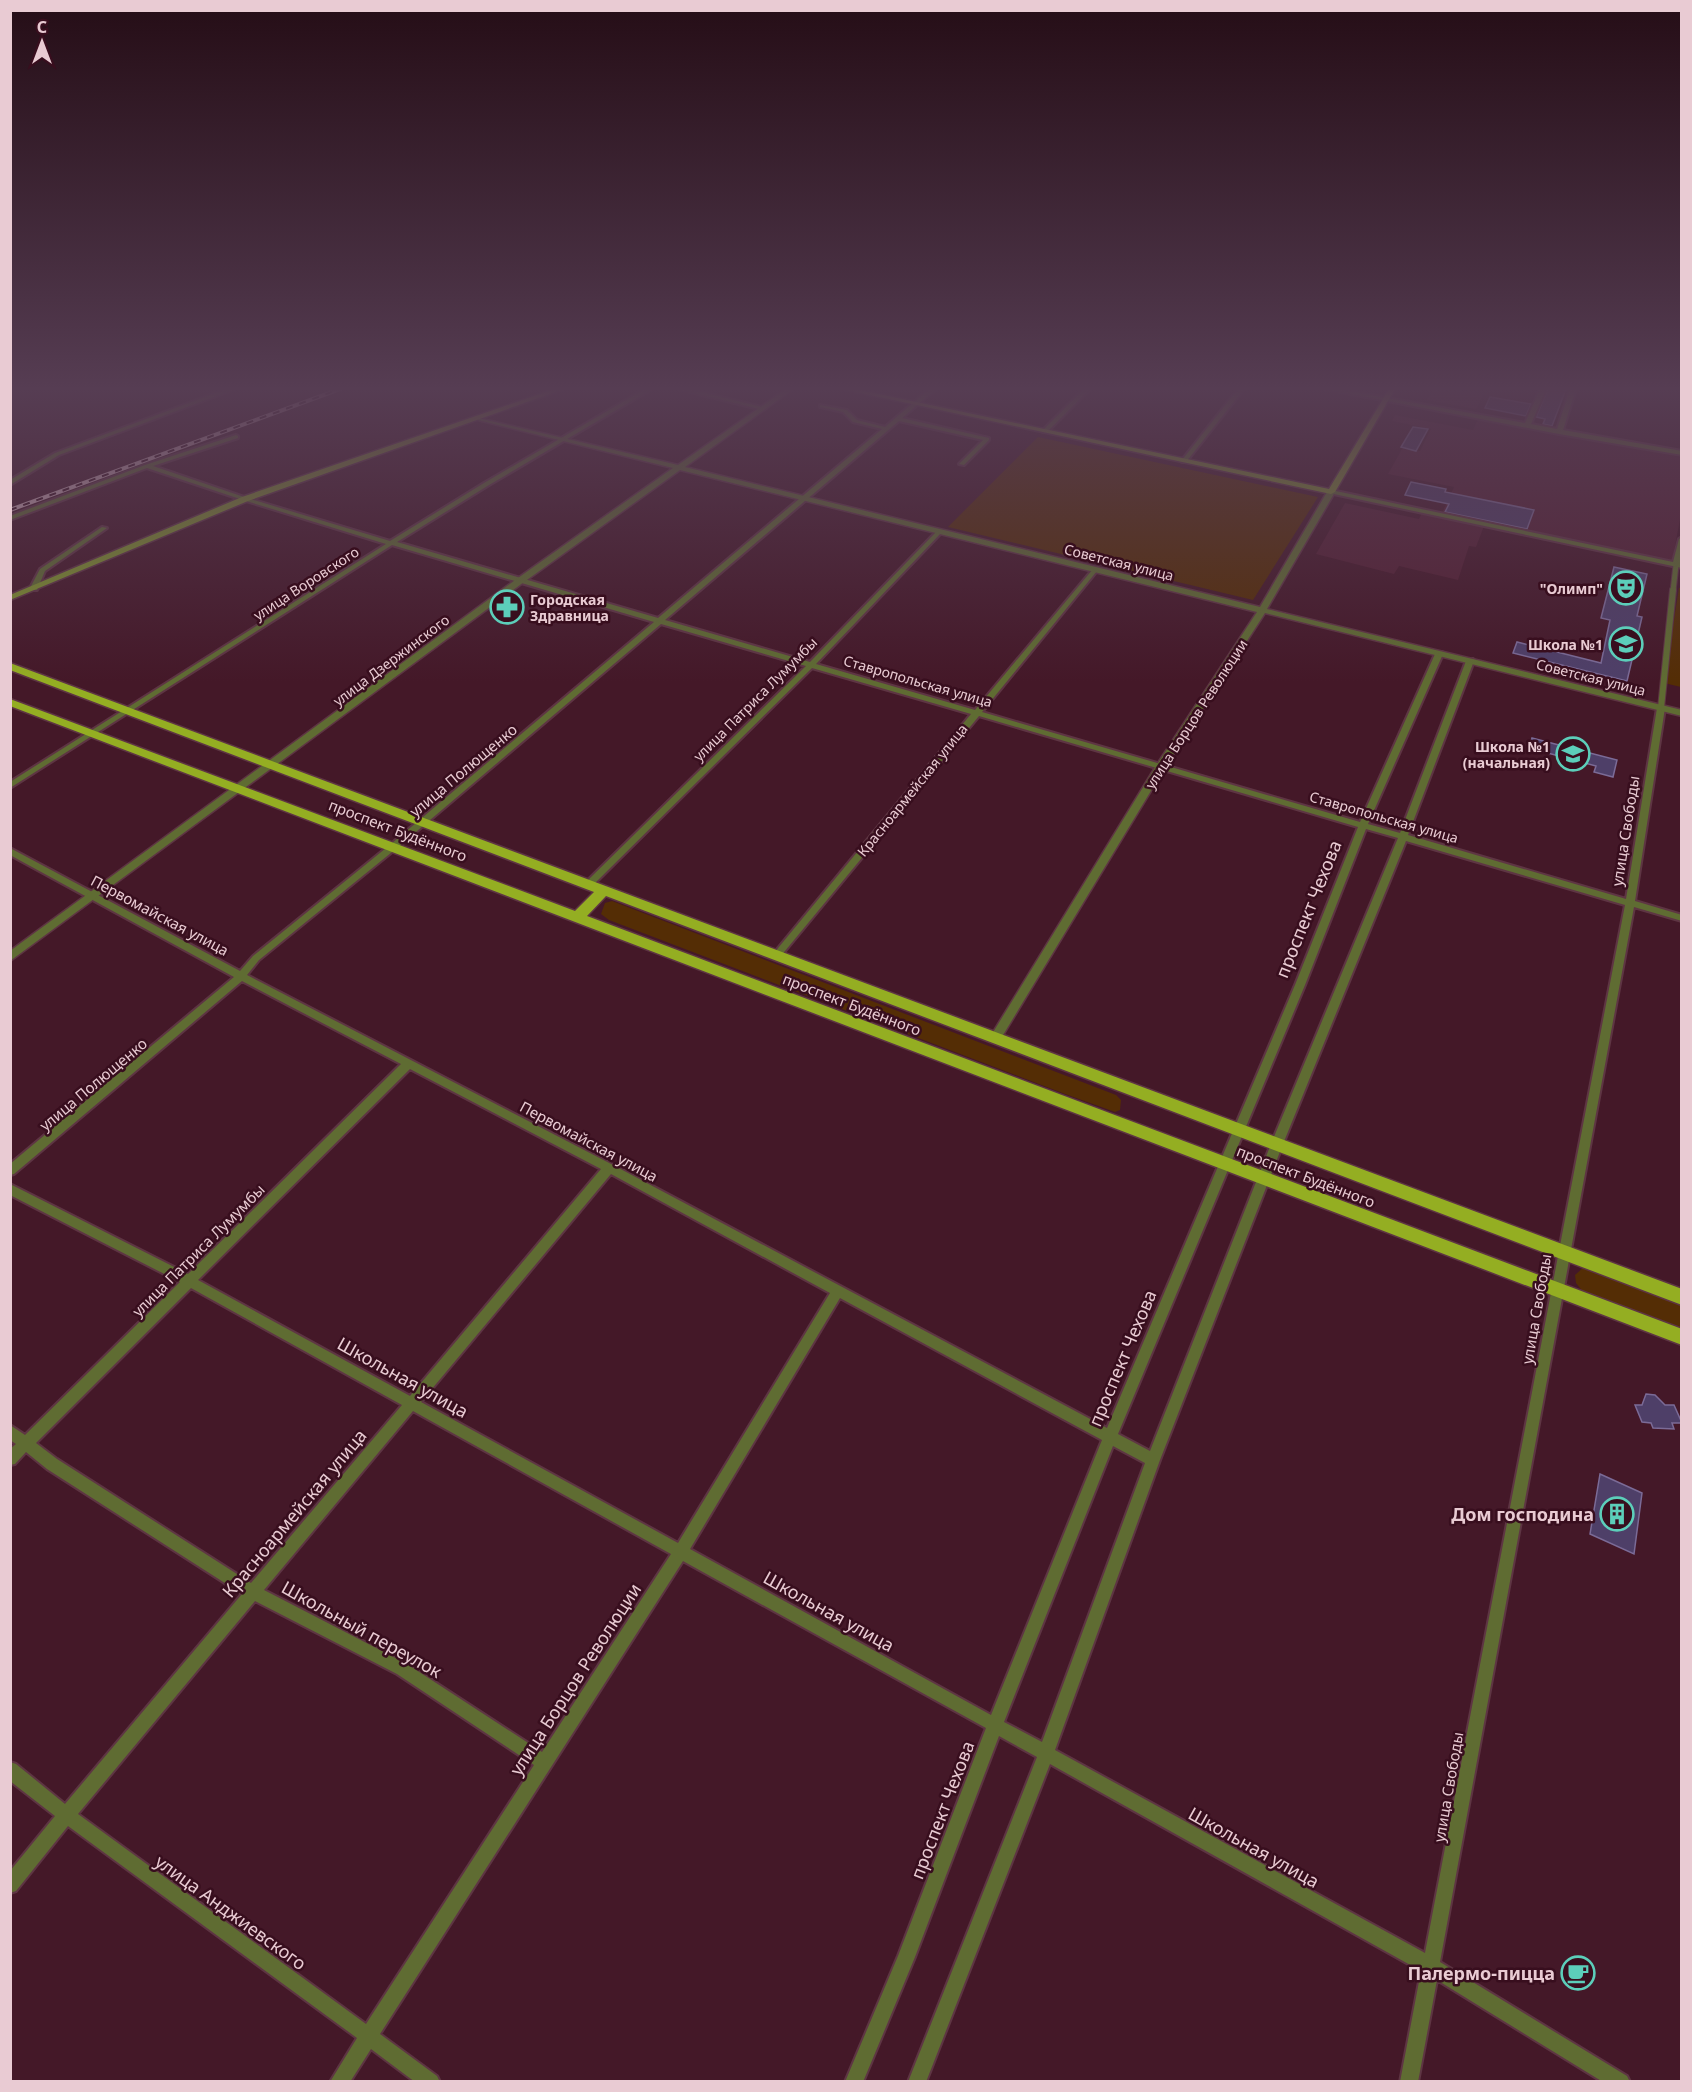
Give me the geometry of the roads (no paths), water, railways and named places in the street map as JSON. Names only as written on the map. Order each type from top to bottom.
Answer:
[{"type":"main road","points":[[10,598],[249,500],[287,487]]},
{"type":"main road","points":[[1306,487],[1331,492]]},
{"type":"main road","name":"улица Борцов Революции","points":[[1331,492],[1334,487]]},
{"type":"main road","points":[[10,605],[249,500]]},
{"type":"main road","name":"проспект Будённого","points":[[10,666],[1682,1297]]},
{"type":"main road","name":"проспект Будённого","points":[[10,702],[91,735],[242,788],[577,918],[1682,1337]]},
{"type":"main road","points":[[577,918],[603,891]]},
{"type":"street","points":[[10,518],[93,487]]},
{"type":"street","name":"Ставропольская улица","points":[[209,487],[391,543],[1682,918]]},
{"type":"street","name":"улица Воровского","points":[[10,786],[483,487]]},
{"type":"street","name":"улица Дзержинского","points":[[10,957],[274,765],[520,580],[651,487]]},
{"type":"street","name":"Советская улица","points":[[754,487],[1682,713]]},
{"type":"street","name":"улица Полющенко","points":[[10,1171],[242,976],[256,958],[394,846],[819,487]]},
{"type":"street","points":[[1331,492],[1679,565]]},
{"type":"street","name":"улица Борцов Революции","points":[[996,1037],[1161,766],[1262,611],[1331,492]]},
{"type":"street","points":[[34,588],[42,570],[104,528]]},
{"type":"street","name":"улица Патриса Лумумбы","points":[[588,885],[812,664],[939,532]]},
{"type":"street","name":"улица Свободы","points":[[1408,2082],[1432,1967],[1563,1252],[1630,904],[1660,708],[1682,539]]},
{"type":"street","name":"Красноармейская улица","points":[[777,955],[1095,570]]},
{"type":"street","name":"проспект Чехова","points":[[854,2082],[906,1958],[995,1725],[1110,1437],[1240,1130],[1363,825],[1439,654]]},
{"type":"street","points":[[917,2082],[1046,1753],[1153,1460],[1277,1144],[1403,837],[1470,661]]},
{"type":"street","name":"Первомайская улица","points":[[10,851],[408,1064],[609,1168],[1153,1460]]},
{"type":"street","name":"улица Патриса Лумумбы","points":[[10,1459],[408,1064]]},
{"type":"street","name":"Красноармейская улица","points":[[10,1885],[252,1592],[609,1168]]},
{"type":"street","name":"Школьная улица","points":[[10,1189],[189,1281],[1046,1753],[1432,1967],[1621,2082]]},
{"type":"street","name":"улица Борцов Революции","points":[[339,2082],[681,1551],[837,1292]]},
{"type":"street","name":"Школьный переулок","points":[[10,1431],[28,1442],[52,1464],[252,1592],[402,1670],[544,1763]]},
{"type":"street","name":"улица Анджиевского","points":[[10,1770],[66,1815],[430,2082]]},
{"type":"railway","points":[[10,510],[74,487]]},
{"type":"place","name":"\"Олимп\"","points":[[1626,588]]},
{"type":"place","name":"Городская Здравница","points":[[507,607]]},
{"type":"place","name":"Школа №1","points":[[1626,644]]},
{"type":"place","name":"Школа №1 (начальная)","points":[[1573,754]]},
{"type":"place","name":"Дом господина","points":[[1617,1514]]},
{"type":"place","name":"Палермо-пицца","points":[[1578,1973]]}]
